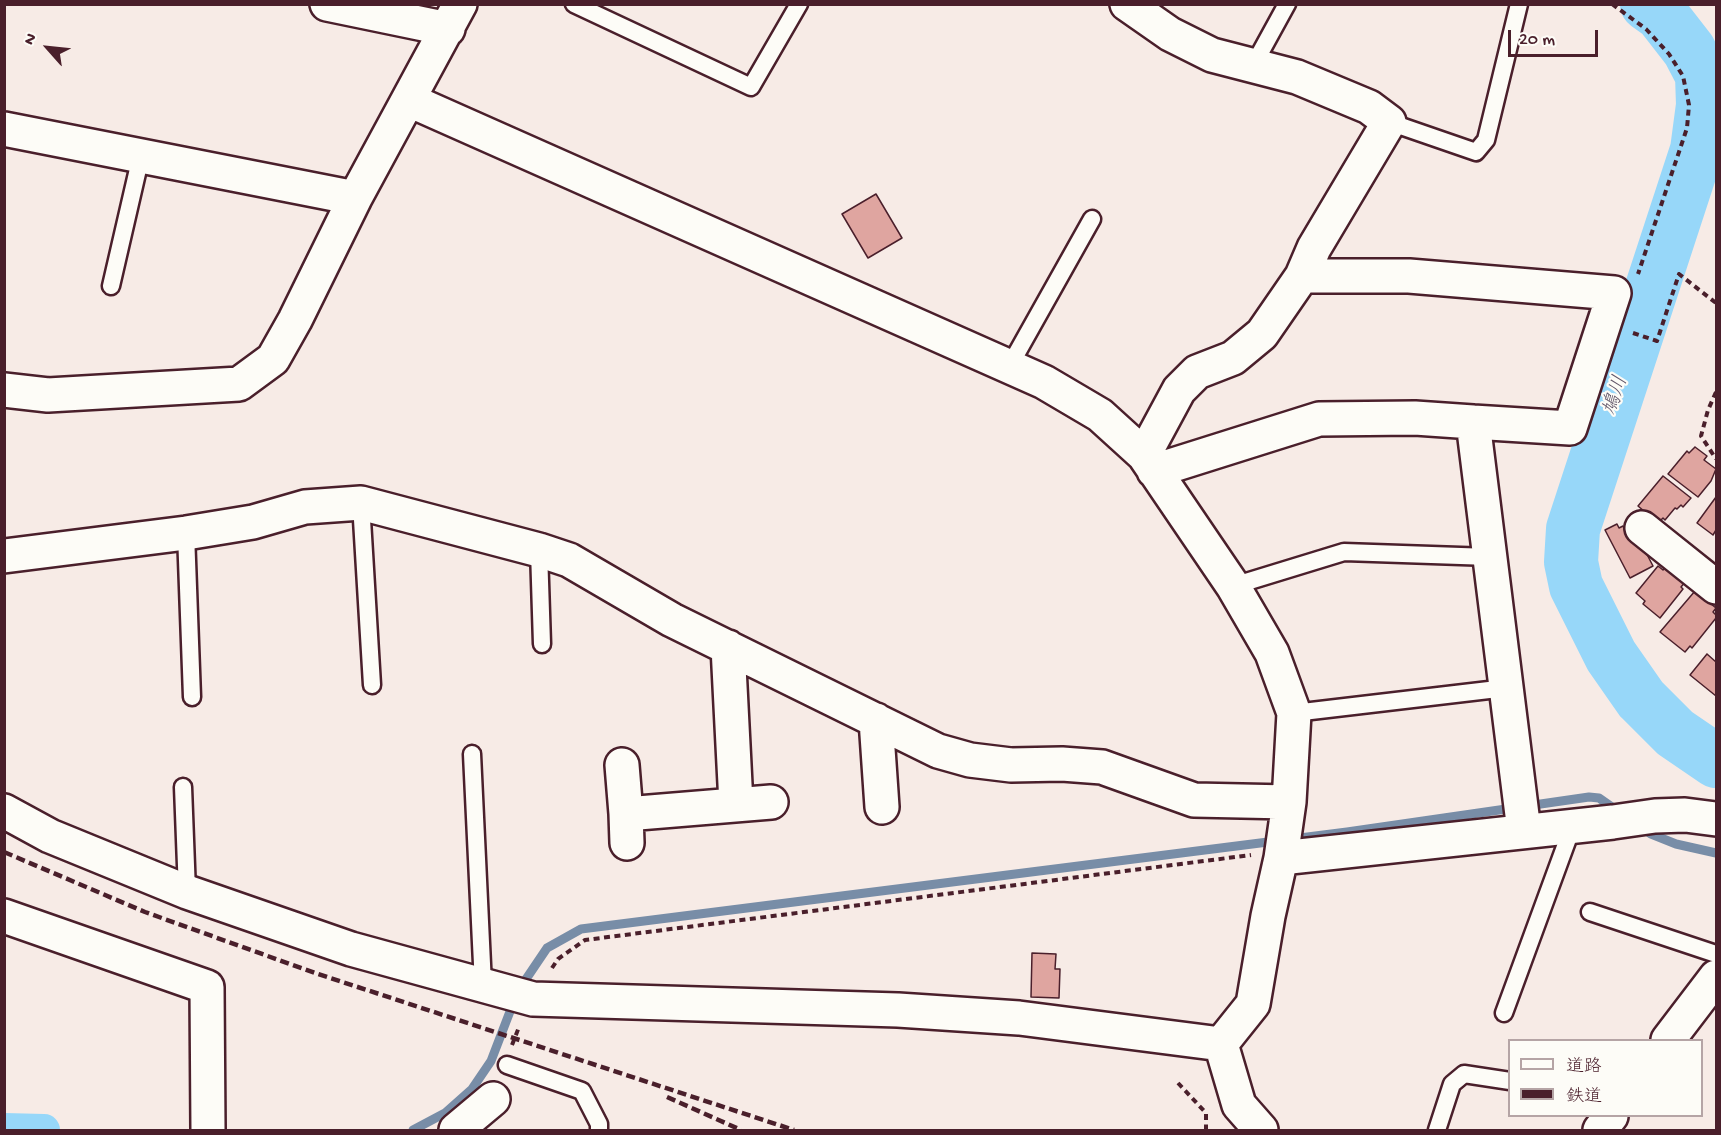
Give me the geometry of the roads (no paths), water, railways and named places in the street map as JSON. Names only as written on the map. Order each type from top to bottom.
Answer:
[{"type":"street","points":[[4,390],[48,395],[238,384],[273,359],[355,198],[454,17],[327,4]]},
{"type":"street","points":[[1127,4],[1170,34],[1212,55],[1297,78],[1369,107],[1389,122],[1314,248],[1302,276],[1262,334],[1233,358],[1197,372],[1179,390],[1149,463]]},
{"type":"street","points":[[409,100],[1044,382],[1100,415],[1149,463],[1233,586],[1272,653],[1294,713],[1285,833],[1253,1004],[1221,1044]]},
{"type":"street","points":[[4,129],[355,198]]},
{"type":"street","points":[[1149,463],[1319,419],[1414,418],[1570,428],[1614,293],[1409,276],[1302,276]]},
{"type":"street","points":[[1473,422],[1523,824]]},
{"type":"street","points":[[4,556],[186,533],[254,522],[305,507],[361,502],[569,560],[672,620],[938,751],[970,760],[1011,765],[1062,764],[1102,767],[1285,833],[1523,824],[1573,825],[1685,815],[1716,819]]},
{"type":"street","points":[[1642,528],[1716,587]]},
{"type":"street","points":[[728,647],[736,804]]},
{"type":"street","points":[[876,720],[882,807]]},
{"type":"street","points":[[622,765],[627,828],[736,804],[771,802]]},
{"type":"street","points":[[4,811],[50,836],[187,892],[351,949],[530,998],[796,1006],[975,1015],[1019,1018],[1221,1044]]},
{"type":"street","points":[[4,916],[207,987],[208,1124]]},
{"type":"street","points":[[1670,1039],[1716,977]]},
{"type":"street","points":[[1221,1044],[1239,1105],[1261,1131]]},
{"type":"street","points":[[456,1131],[493,1099]]},
{"type":"lane","points":[[574,4],[751,87],[799,4]]},
{"type":"lane","points":[[1253,66],[1287,4]]},
{"type":"lane","points":[[1389,122],[1476,152],[1486,141],[1520,4]]},
{"type":"lane","points":[[111,286],[141,156]]},
{"type":"lane","points":[[1009,367],[1092,219]]},
{"type":"lane","points":[[361,502],[372,685]]},
{"type":"lane","points":[[186,533],[192,697]]},
{"type":"lane","points":[[539,550],[542,644]]},
{"type":"lane","points":[[1233,586],[1344,552],[1490,557]]},
{"type":"lane","points":[[1294,713],[1506,688]]},
{"type":"lane","points":[[472,754],[489,987]]},
{"type":"lane","points":[[183,787],[187,892]]},
{"type":"lane","points":[[1504,1013],[1573,825]]},
{"type":"lane","points":[[1590,912],[1716,954]]},
{"type":"lane","points":[[507,1065],[582,1091],[599,1124],[599,1131]]},
{"type":"lane","points":[[1437,1131],[1452,1084],[1464,1074],[1508,1081]]},
{"type":"waterway","name":"鳩川","points":[[1647,4],[1661,14],[1689,50],[1702,75],[1703,105],[1697,150],[1573,529],[1571,562],[1576,586],[1611,656],[1641,699],[1675,733],[1716,761]]},
{"type":"waterway","points":[[520,988],[547,948],[581,929],[1347,832],[1589,797],[1599,798],[1619,812]]},
{"type":"waterway","points":[[1640,826],[1651,834],[1676,844],[1716,853]]},
{"type":"waterway","points":[[413,1130],[445,1113],[472,1089],[491,1061],[514,1001]]},
{"type":"waterway","points":[[4,1129],[44,1130]]},
{"type":"railway","points":[[4,852],[145,912],[315,973],[794,1130]]},
{"type":"railway","points":[[667,1097],[741,1130]]}]
